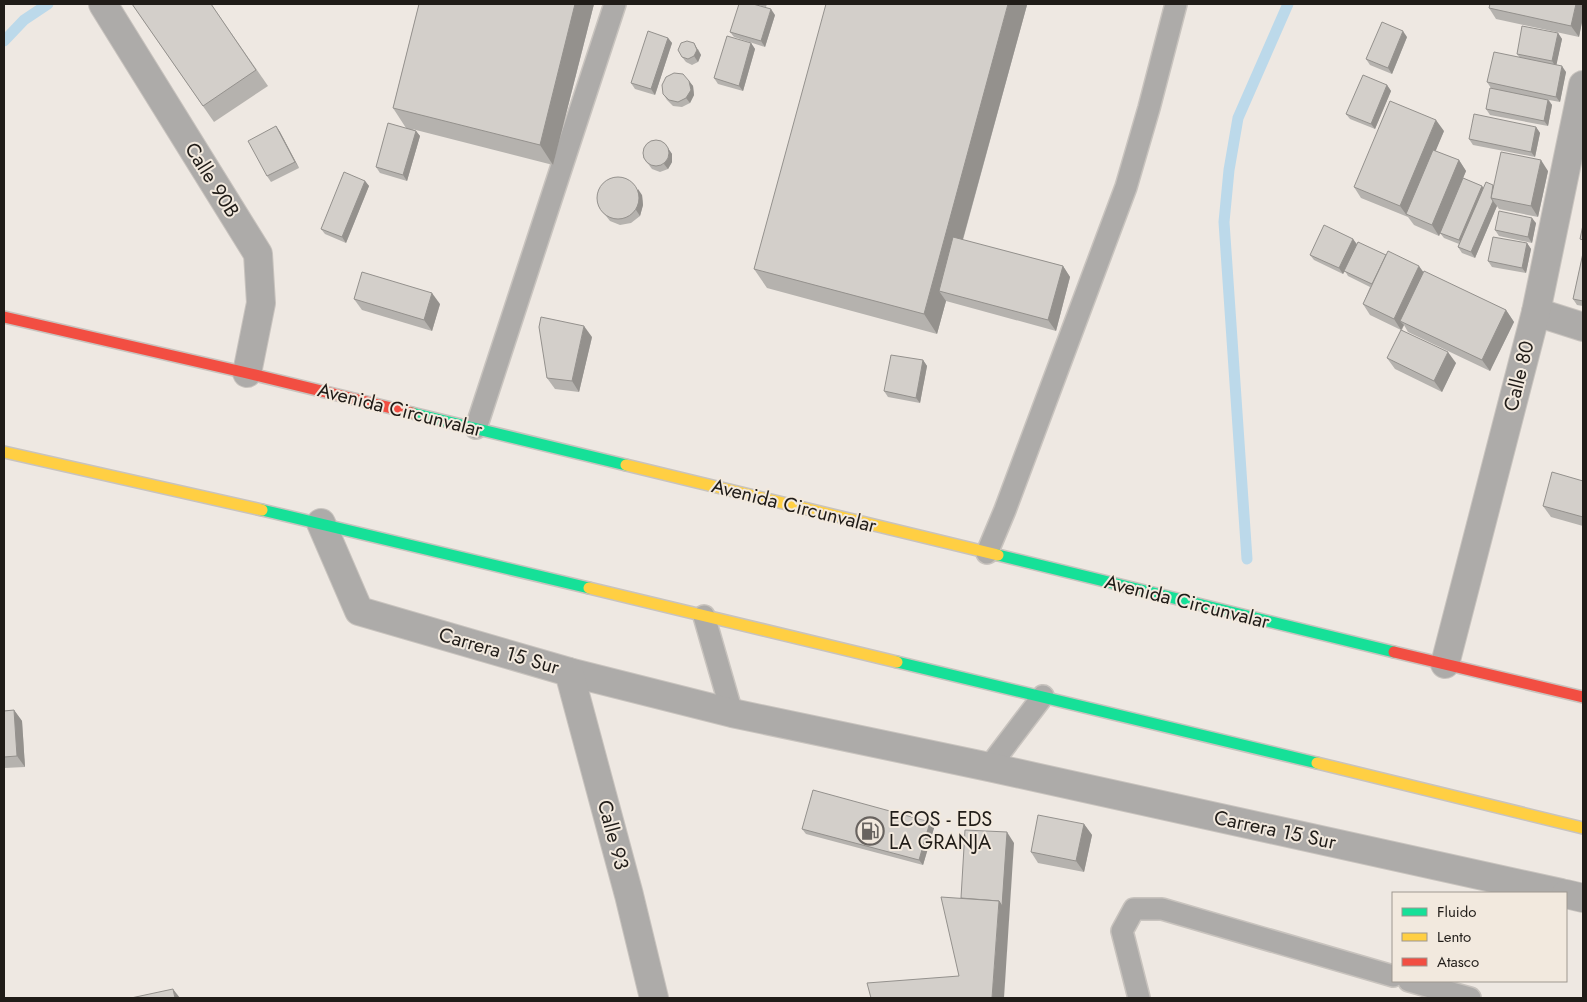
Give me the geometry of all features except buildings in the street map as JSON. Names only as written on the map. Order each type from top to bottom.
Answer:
[{"type":"highway","name":"Avenida Circunvalar","points":[[4,316],[247,372],[1583,697]]},
{"type":"highway","points":[[4,452],[321,523],[1583,828]]},
{"type":"street","name":"Calle 90B","points":[[103,4],[258,254],[261,303],[247,372]]},
{"type":"street","name":"Calle 80","points":[[1445,664],[1536,312],[1583,85]]},
{"type":"street","points":[[1536,312],[1583,327]]},
{"type":"street","name":"Carrera 15 Sur","points":[[321,523],[359,611],[569,672],[732,713],[989,767],[1556,892]]},
{"type":"street","name":"Calle 93","points":[[569,672],[629,895],[654,998]]},
{"type":"street","points":[[1567,894],[1583,898]]},
{"type":"lane","points":[[476,428],[615,4]]},
{"type":"lane","points":[[987,553],[1009,501],[1126,187],[1150,108],[1176,4]]},
{"type":"lane","points":[[704,616],[732,713]]},
{"type":"lane","points":[[989,767],[1043,696]]},
{"type":"lane","points":[[1139,998],[1122,931],[1134,909],[1162,909],[1392,976]]},
{"type":"lane","points":[[1413,982],[1470,998]]},
{"type":"waterway","points":[[4,41],[24,20],[48,4]]},
{"type":"waterway","points":[[1247,559],[1224,222],[1229,170],[1238,118],[1288,4]]},
{"type":"traffic: fast","points":[[412,413],[626,465]]},
{"type":"traffic: fast","points":[[262,510],[589,588]]},
{"type":"traffic: fast","points":[[998,555],[1394,652]]},
{"type":"traffic: fast","points":[[897,662],[1317,763]]},
{"type":"traffic: slow","points":[[4,452],[262,510]]},
{"type":"traffic: slow","points":[[626,465],[998,555]]},
{"type":"traffic: slow","points":[[589,588],[897,662]]},
{"type":"traffic: slow","points":[[1317,763],[1583,828]]},
{"type":"traffic: jam","points":[[4,317],[412,413]]},
{"type":"traffic: jam","points":[[1394,652],[1583,697]]},
{"type":"place","name":"ECOS - EDS LA GRANJA","points":[[870,831]]}]
